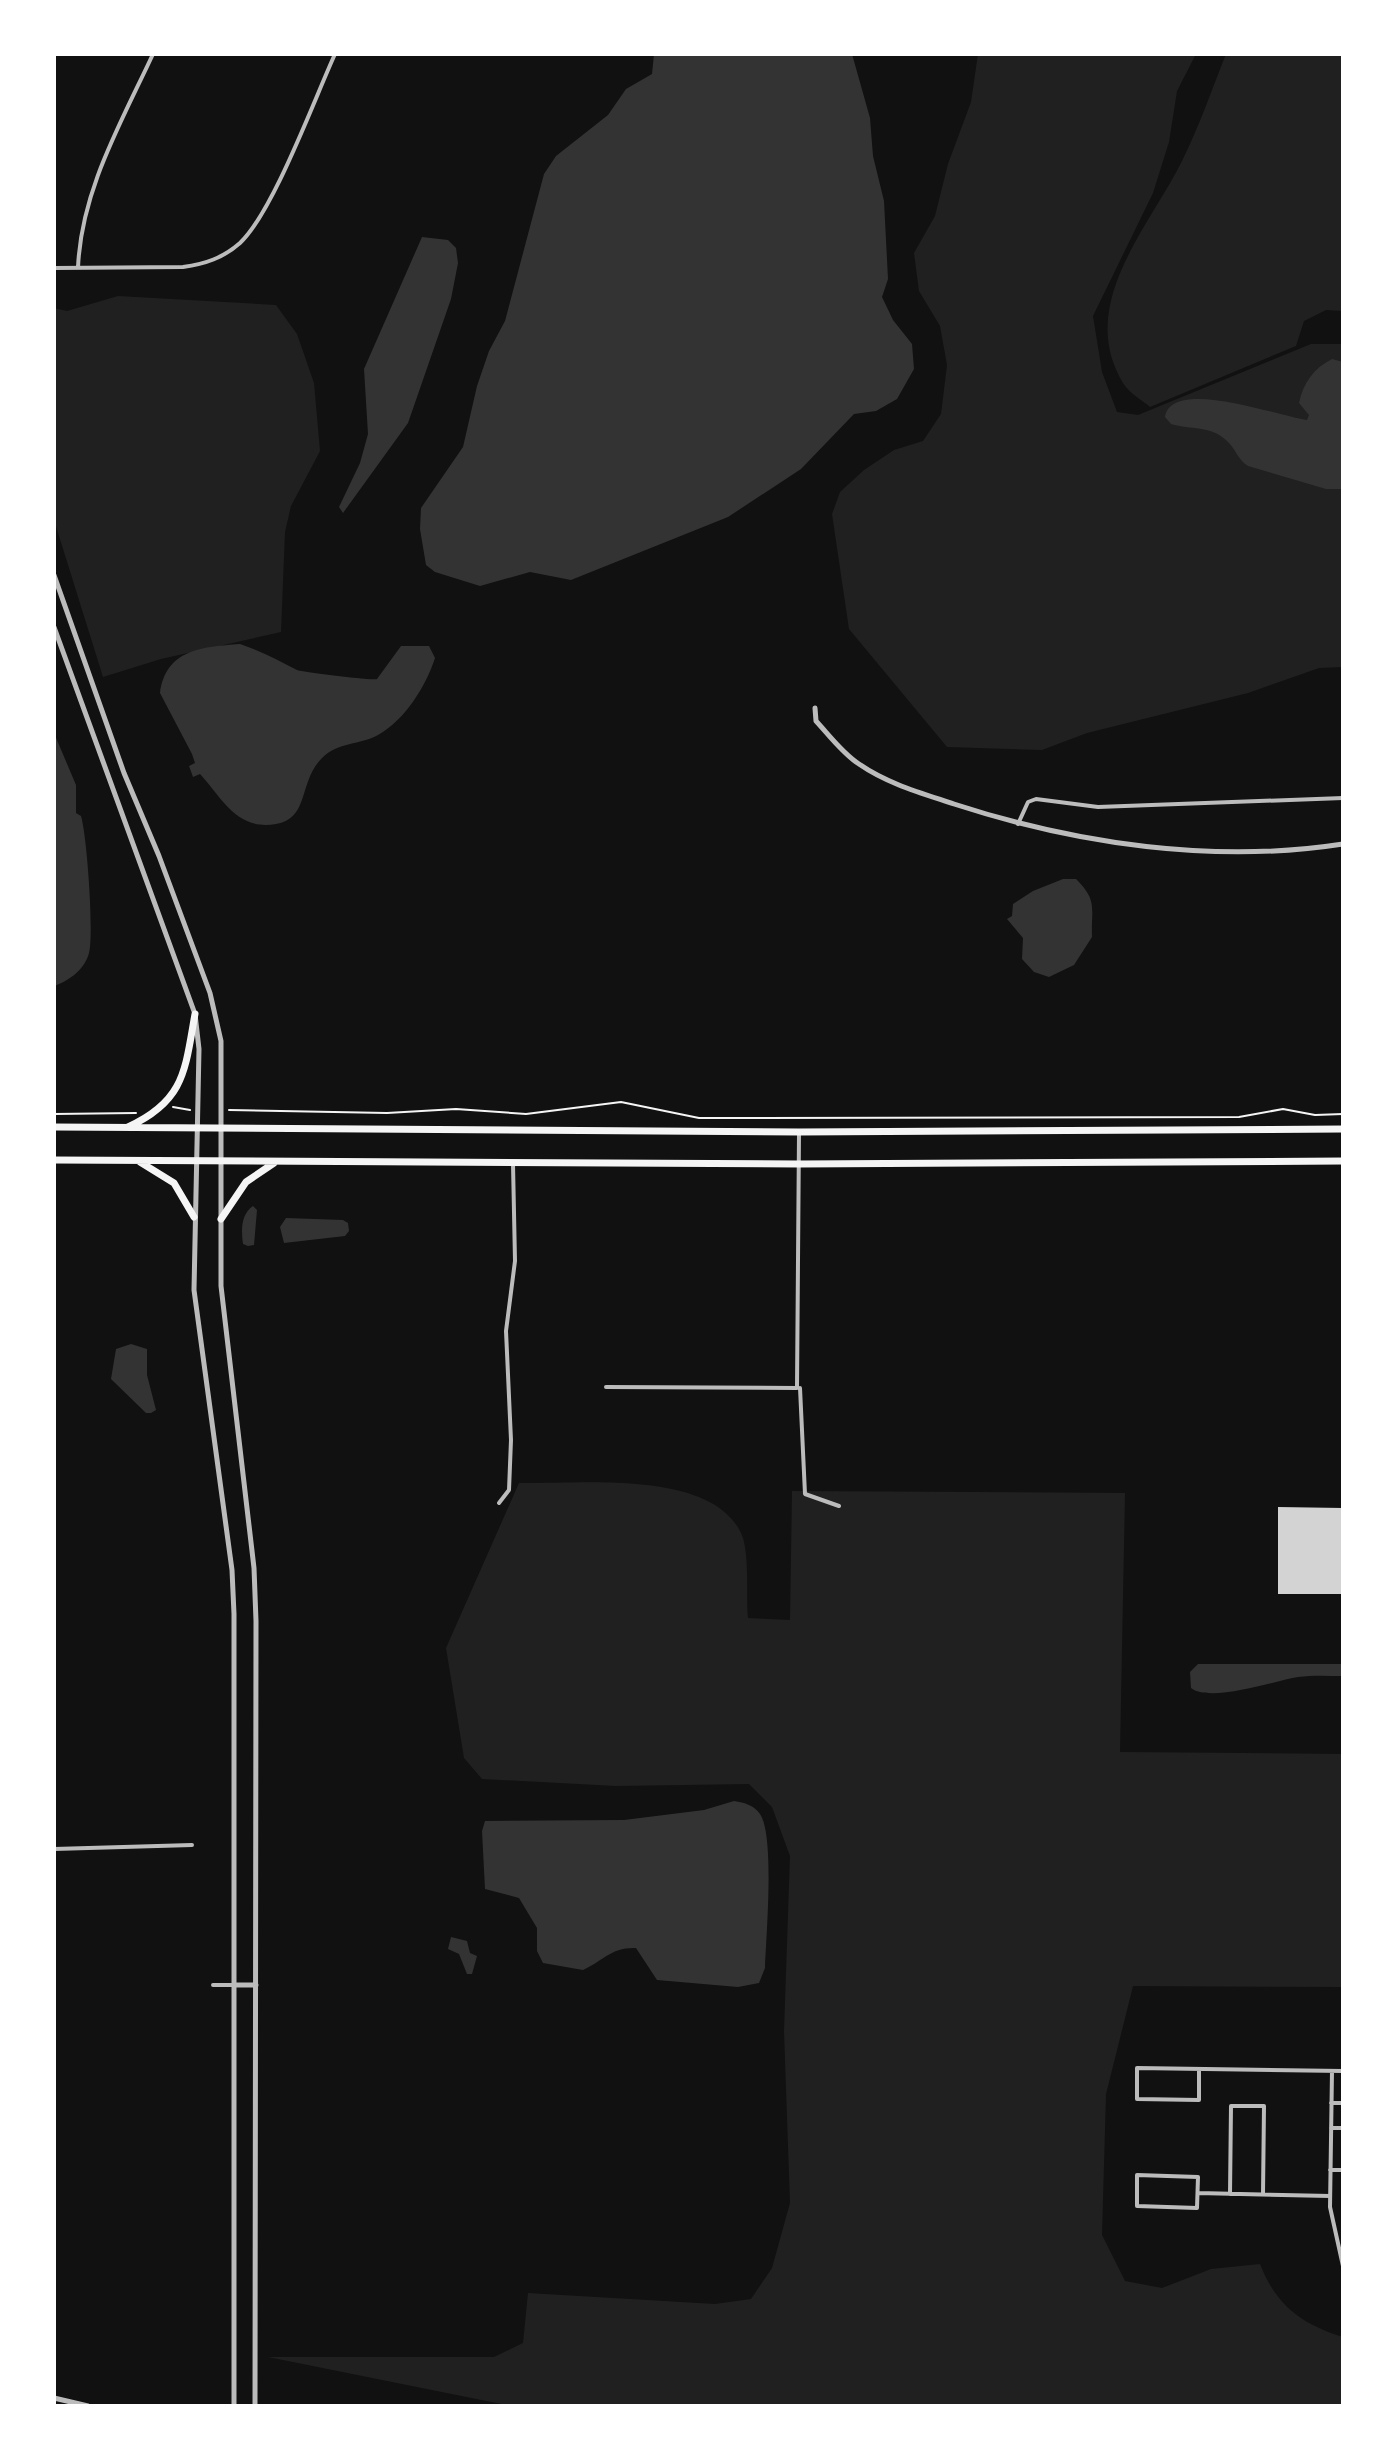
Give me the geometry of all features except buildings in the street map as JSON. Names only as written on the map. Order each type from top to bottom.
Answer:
[{"type":"main road","points":[[125,1128],[149,1117],[168,1101],[185,1069],[195,1014]]},
{"type":"main road","points":[[54,1127],[799,1132],[1343,1129]]},
{"type":"main road","points":[[54,1160],[513,1164],[1343,1161]]},
{"type":"main road","points":[[138,1161],[174,1183],[194,1217]]},
{"type":"main road","points":[[221,1219],[246,1182],[275,1163]]},
{"type":"street","points":[[78,268],[80,238],[89,195],[153,54]]},
{"type":"street","points":[[54,268],[194,265],[222,256],[237,246],[260,218],[335,54]]},
{"type":"street","points":[[54,575],[124,773],[210,993],[221,1041],[221,1286],[254,1568],[256,1621],[255,2406]]},
{"type":"street","points":[[54,627],[195,1014],[198,1110],[194,1217],[198,1328],[234,1599],[234,2406]]},
{"type":"street","points":[[815,708],[816,721],[857,763],[896,784],[1018,824],[1122,845],[1261,851],[1343,844]]},
{"type":"street","points":[[1018,824],[1028,802],[1036,799],[1098,807],[1343,798]]},
{"type":"street","points":[[799,1132],[798,1388],[805,1494],[839,1506]]},
{"type":"street","points":[[499,1503],[509,1490],[511,1440],[506,1331],[515,1261],[513,1164]]},
{"type":"street","points":[[606,1387],[798,1388]]},
{"type":"street","points":[[54,1849],[192,1845]]},
{"type":"street","points":[[213,1985],[256,1985]]},
{"type":"street","points":[[1199,2069],[1199,2100],[1137,2099],[1137,2068],[1343,2071]]},
{"type":"street","points":[[1332,2071],[1330,2196],[1336,2244],[1343,2266]]},
{"type":"street","points":[[1331,2103],[1343,2103]]},
{"type":"street","points":[[1230,2194],[1231,2106],[1264,2106],[1263,2194]]},
{"type":"street","points":[[1331,2128],[1343,2128]]},
{"type":"street","points":[[1330,2170],[1343,2170]]},
{"type":"street","points":[[1137,2175],[1198,2177],[1198,2193],[1197,2208],[1137,2206],[1137,2175]]},
{"type":"street","points":[[1198,2193],[1330,2196]]},
{"type":"street","points":[[1336,2244],[1343,2241]]},
{"type":"street","points":[[54,2398],[88,2406]]},
{"type":"path","points":[[168,1101],[174,1108],[198,1110]]},
{"type":"path","points":[[222,1110],[387,1113],[456,1109],[526,1114],[621,1102],[699,1118],[1239,1117],[1283,1109],[1315,1115],[1343,1114]]},
{"type":"path","points":[[54,1114],[138,1112]]},
{"type":"shaded area","points":[[654,54],[852,54],[870,118],[873,156],[884,201],[888,279],[882,297],[893,320],[912,344],[914,369],[897,399],[876,411],[854,414],[801,469],[728,517],[571,580],[530,572],[480,586],[435,572],[426,565],[420,529],[421,508],[463,447],[477,386],[489,351],[505,321],[544,174],[556,156],[608,115],[626,89],[652,74]]},
{"type":"shaded area","points":[[978,54],[1196,54],[1177,91],[1169,142],[1153,193],[1093,316],[1102,372],[1117,412],[1138,415],[1311,344],[1343,344],[1343,667],[1319,668],[1248,693],[1087,733],[1042,750],[947,747],[849,629],[832,514],[840,492],[864,470],[894,450],[923,441],[941,414],[947,365],[940,326],[919,291],[914,253],[935,216],[948,164],[971,102]]},
{"type":"shaded area","points":[[1226,54],[1343,54],[1343,311],[1326,310],[1304,321],[1296,346],[1150,407],[1123,383],[1111,354],[1108,325],[1112,296],[1122,268],[1188,148]]},
{"type":"shaded area","points":[[422,237],[448,240],[456,248],[458,263],[451,299],[408,423],[343,513],[339,507],[360,463],[368,434],[364,369]]},
{"type":"shaded area","points":[[118,296],[276,305],[297,334],[314,383],[320,451],[291,506],[285,532],[281,632],[161,659],[103,677],[54,520],[54,308],[67,311]]},
{"type":"shaded area","points":[[1332,359],[1343,362],[1343,489],[1326,489],[1248,466],[1221,436],[1208,430],[1171,424],[1165,417],[1172,405],[1186,400],[1206,399],[1307,420],[1309,415],[1299,403],[1303,389],[1310,377]]},
{"type":"shaded area","points":[[240,644],[297,670],[363,679],[377,679],[401,646],[429,646],[435,658],[420,691],[397,721],[378,735],[328,753],[315,767],[294,815],[276,824],[262,825],[251,823],[232,811],[200,774],[193,777],[189,766],[195,763],[192,754],[160,693],[164,678],[178,659],[200,649]]},
{"type":"shaded area","points":[[54,733],[76,785],[76,813],[81,816],[85,843],[91,926],[89,953],[84,964],[71,978],[54,986]]},
{"type":"shaded area","points":[[1063,879],[1076,879],[1088,893],[1092,905],[1092,937],[1074,965],[1049,977],[1034,972],[1022,959],[1023,938],[1007,919],[1012,916],[1013,904],[1033,891]]},
{"type":"shaded area","points":[[253,1206],[257,1210],[254,1245],[248,1246],[243,1244],[243,1223],[246,1213]]},
{"type":"shaded area","points":[[286,1218],[343,1220],[348,1223],[349,1231],[345,1236],[284,1243],[280,1227]]},
{"type":"shaded area","points":[[131,1344],[147,1349],[147,1375],[156,1410],[151,1413],[146,1413],[111,1379],[116,1349]]},
{"type":"shaded area","points":[[519,1483],[642,1484],[674,1489],[702,1498],[725,1513],[741,1533],[747,1562],[748,1618],[790,1620],[792,1491],[1125,1493],[1120,1752],[1343,1754],[1343,1987],[1133,1986],[1106,2094],[1102,2235],[1125,2281],[1162,2288],[1211,2269],[1260,2264],[1274,2291],[1292,2311],[1315,2326],[1343,2337],[1343,2406],[511,2406],[268,2357],[494,2357],[523,2343],[528,2293],[715,2304],[751,2299],[772,2268],[790,2203],[784,2031],[790,1856],[772,1807],[749,1784],[616,1786],[482,1779],[464,1758],[446,1648]]},
{"type":"shaded area","points":[[1198,1664],[1343,1664],[1343,1676],[1298,1677],[1243,1690],[1212,1693],[1191,1688],[1190,1672]]},
{"type":"shaded area","points":[[734,1801],[758,1811],[765,1826],[768,1888],[765,1968],[759,1983],[738,1987],[657,1980],[636,1948],[614,1952],[583,1970],[543,1963],[537,1951],[537,1928],[519,1898],[485,1889],[482,1831],[485,1821],[624,1820],[704,1810]]},
{"type":"shaded area","points":[[451,1937],[467,1941],[470,1953],[477,1956],[472,1974],[467,1974],[459,1954],[448,1949]]}]
